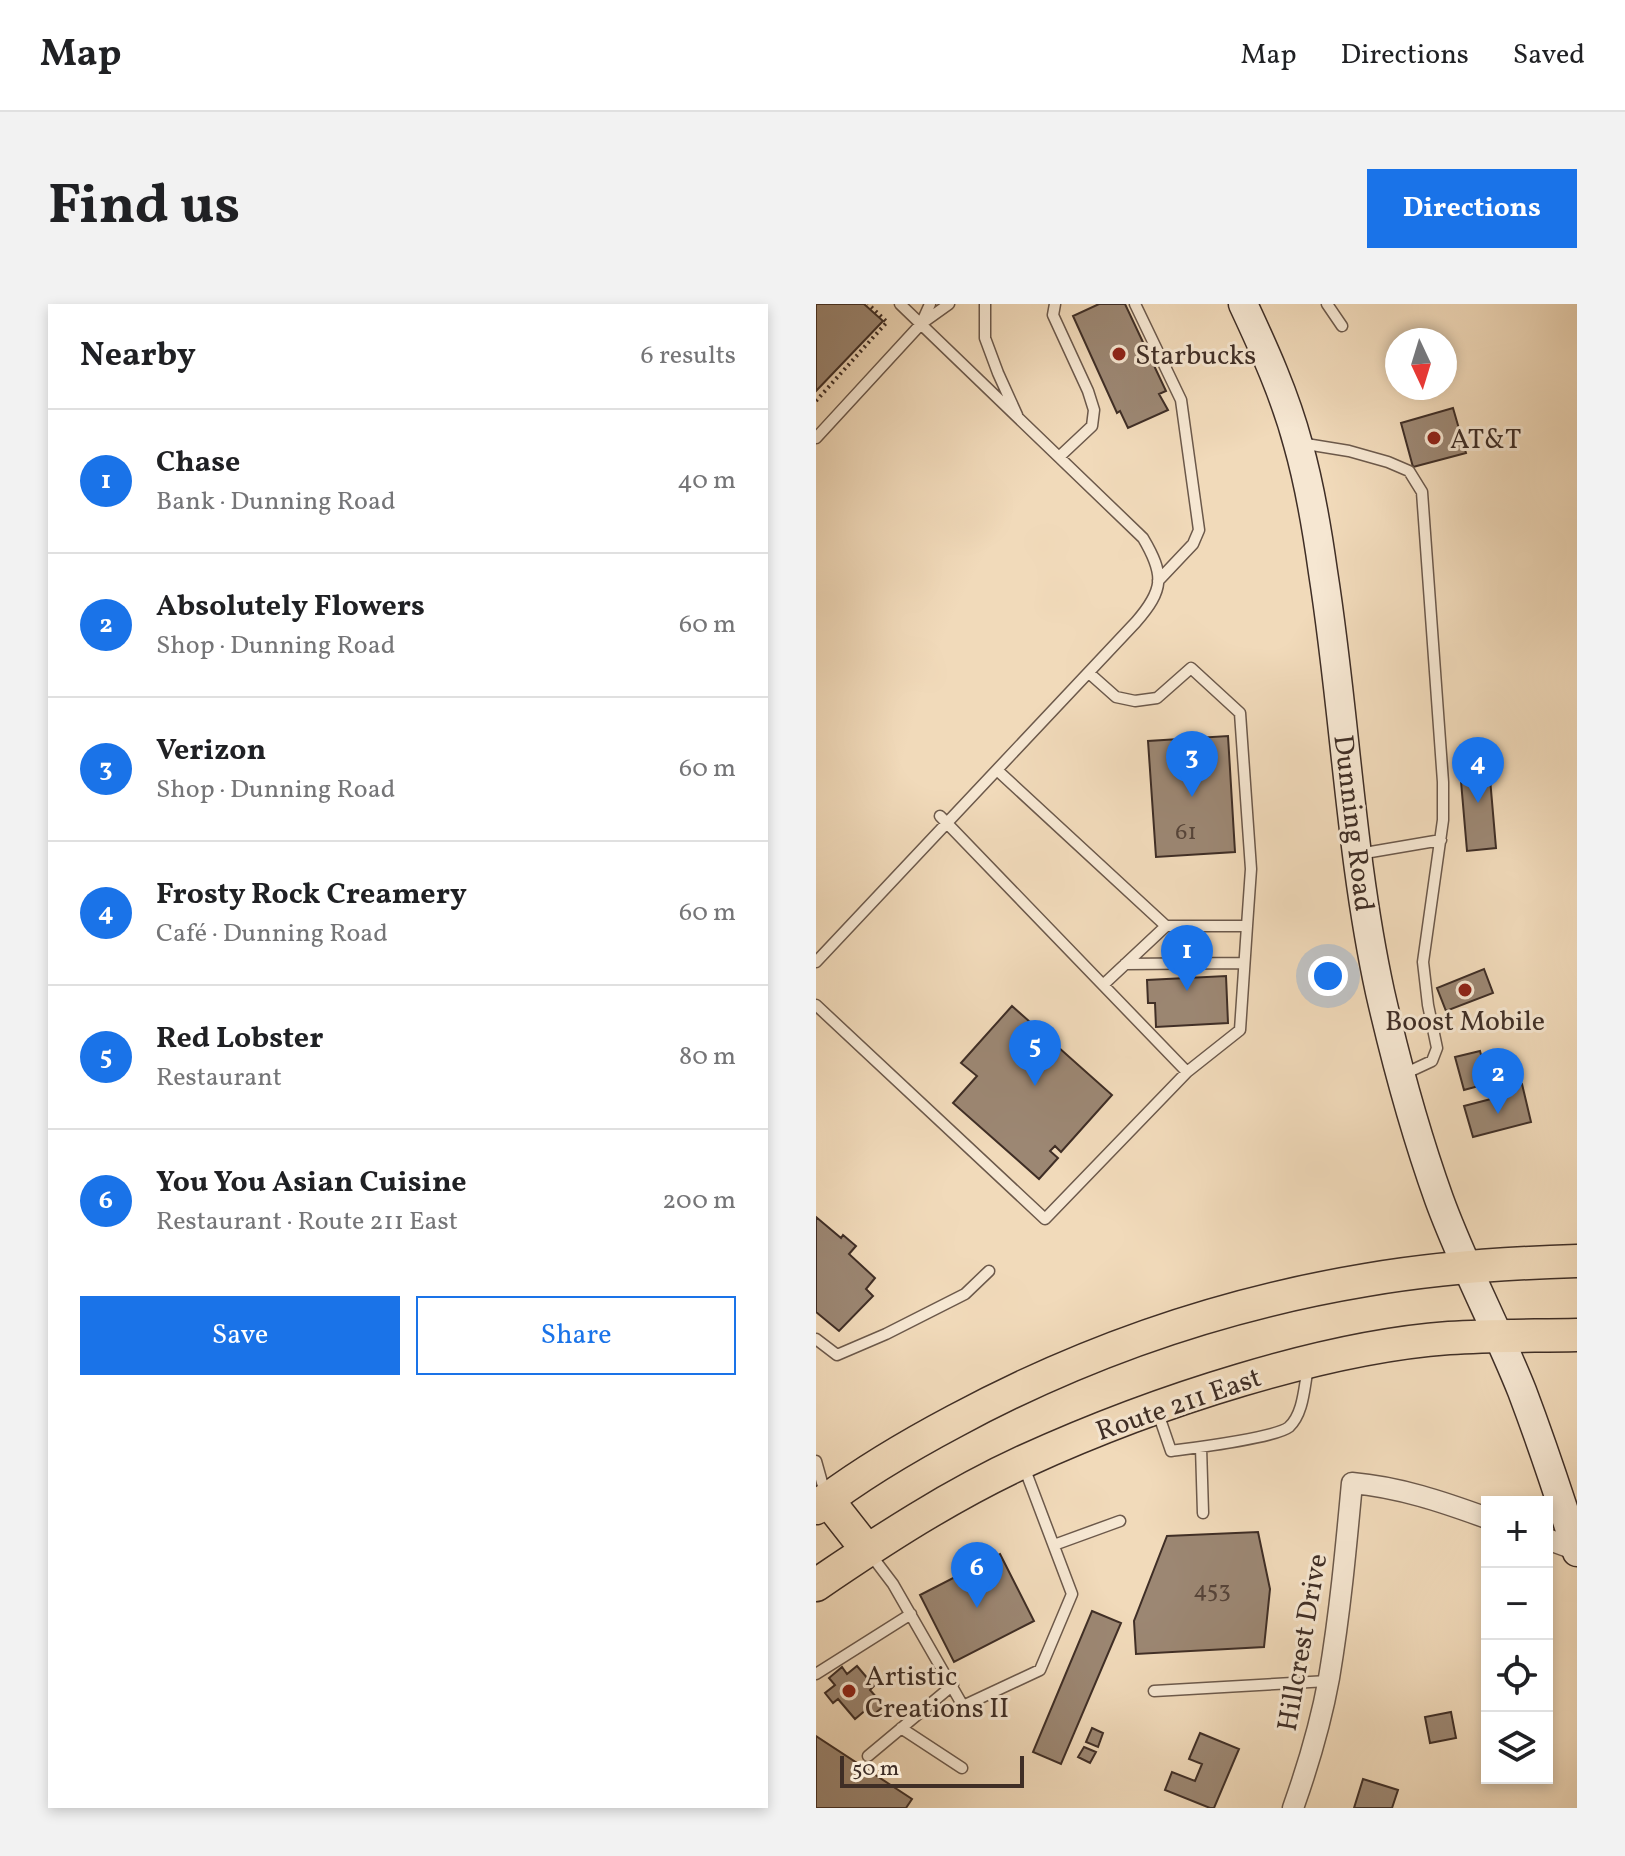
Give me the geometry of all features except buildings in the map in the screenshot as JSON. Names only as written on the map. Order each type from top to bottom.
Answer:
[{"type":"main road","points":[[867,1550],[820,1499],[977,1409],[1116,1346],[1216,1314],[1365,1280],[1466,1267],[1577,1261]]},
{"type":"main road","name":"Route 211 East","points":[[816,1585],[867,1550],[1022,1462],[1156,1407],[1310,1361],[1405,1343],[1448,1338],[1577,1335]]},
{"type":"street","name":"Dunning Road","points":[[1243,304],[1275,376],[1298,442],[1310,492],[1332,629],[1357,854],[1380,990],[1401,1076],[1439,1198],[1521,1391],[1577,1551]]},
{"type":"street","name":"Hillcrest Drive","points":[[1293,1808],[1306,1771],[1328,1681],[1341,1602],[1352,1483],[1379,1485],[1437,1500],[1481,1516]]},
{"type":"street","points":[[1553,1541],[1577,1551]]},
{"type":"lane","points":[[816,962],[944,820],[997,770],[1089,673],[1150,606],[1157,593],[1154,556],[1143,538],[900,304]]},
{"type":"lane","points":[[921,324],[930,304]]},
{"type":"lane","points":[[816,438],[921,324],[949,304]]},
{"type":"lane","points":[[985,304],[985,338],[1019,420]]},
{"type":"lane","points":[[1055,304],[1053,315],[1094,410],[1092,426],[1059,457]]},
{"type":"lane","points":[[1135,304],[1181,400],[1199,530],[1193,544],[1158,581]]},
{"type":"lane","points":[[1327,304],[1342,326]]},
{"type":"lane","points":[[1298,442],[1388,462],[1409,471],[1422,492],[1443,782],[1441,840],[1423,962],[1437,1048],[1432,1061],[1401,1076]]},
{"type":"lane","points":[[816,1005],[1045,1219],[1187,1072],[1240,1030],[1251,869],[1240,713],[1191,668],[1157,698],[1135,701],[1116,697],[1089,673]]},
{"type":"lane","points":[[997,770],[1166,926],[1247,926]]},
{"type":"lane","points":[[944,820],[1187,1072]]},
{"type":"lane","points":[[1357,854],[1441,840]]},
{"type":"lane","points":[[1103,985],[1166,926]]},
{"type":"lane","points":[[1125,964],[1244,963]]},
{"type":"lane","points":[[816,1339],[837,1355],[965,1294],[989,1271]]},
{"type":"lane","points":[[1156,1407],[1171,1451],[1264,1436],[1287,1428],[1299,1413],[1310,1361]]},
{"type":"lane","points":[[1201,1447],[1203,1513]]},
{"type":"lane","points":[[816,1461],[820,1499]]},
{"type":"lane","points":[[867,1550],[893,1584],[963,1706],[1040,1670],[1072,1594],[1022,1462]]},
{"type":"lane","points":[[1054,1545],[1120,1521]]},
{"type":"lane","points":[[816,1674],[911,1614]]},
{"type":"lane","points":[[1154,1691],[1328,1681]]},
{"type":"lane","points":[[868,1756],[953,1685]]},
{"type":"lane","points":[[901,1728],[962,1768]]},
{"type":"path","points":[[816,401],[887,322],[868,304]]},
{"type":"place","name":"Starbucks","points":[[1119,354]]},
{"type":"place","name":"AT&T","points":[[1434,438]]},
{"type":"place","name":"Verizon","points":[[1192,797]]},
{"type":"place","name":"Frosty Rock Creamery","points":[[1478,803]]},
{"type":"place","name":"Boost Mobile","points":[[1465,990]]},
{"type":"place","name":"Chase","points":[[1187,991]]},
{"type":"place","name":"Red Lobster","points":[[1035,1086]]},
{"type":"place","name":"Absolutely Flowers","points":[[1498,1114]]},
{"type":"place","name":"You You Asian Cuisine","points":[[977,1608]]},
{"type":"place","name":"Artistic Creations II","points":[[849,1691]]}]
